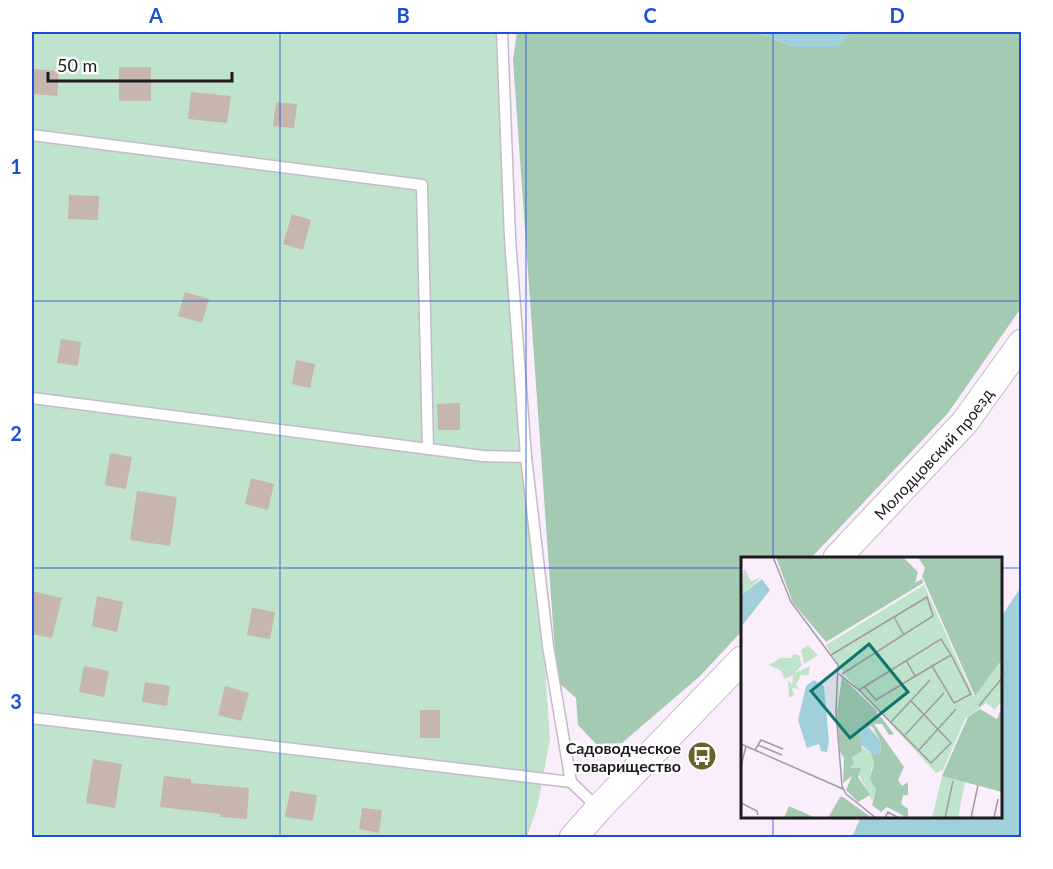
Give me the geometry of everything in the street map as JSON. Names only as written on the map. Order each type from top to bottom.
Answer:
[{"type":"street","name":"Молодцовский проезд","points":[[838,557],[965,422],[1022,343]]},
{"type":"street","points":[[573,837],[741,661]]},
{"type":"lane","points":[[502,32],[510,238],[526,457],[548,646],[571,782]]},
{"type":"lane","points":[[32,135],[422,185],[428,449]]},
{"type":"lane","points":[[32,398],[483,456],[526,457]]},
{"type":"lane","points":[[32,718],[571,782],[599,808]]},
{"type":"green space","points":[[32,32],[502,32],[550,739],[538,804],[527,837],[32,837]]},
{"type":"green space","points":[[517,32],[755,32],[795,47],[837,46],[851,32],[1021,32],[1021,308],[948,413],[812,557],[741,557],[741,632],[700,676],[622,743],[596,744],[578,725],[576,698],[557,681],[513,60]]},
{"type":"water","points":[[755,32],[851,32],[837,47],[795,47]]},
{"type":"water","points":[[1021,587],[1021,837],[852,837],[861,818],[1002,818],[1002,616]]},
{"type":"building","points":[[119,67],[151,67],[151,101],[119,101]]},
{"type":"building","points":[[32,69],[59,71],[57,96],[32,94]]},
{"type":"building","points":[[191,92],[231,96],[227,123],[188,119]]},
{"type":"building","points":[[276,102],[297,104],[294,128],[273,126]]},
{"type":"building","points":[[69,195],[99,196],[98,220],[68,219]]},
{"type":"building","points":[[292,214],[311,220],[303,250],[283,244]]},
{"type":"building","points":[[185,292],[209,299],[202,323],[178,316]]},
{"type":"building","points":[[61,339],[81,342],[78,366],[57,363]]},
{"type":"building","points":[[296,360],[315,364],[310,388],[292,384]]},
{"type":"building","points":[[460,403],[460,430],[438,430],[437,404]]},
{"type":"building","points":[[110,453],[132,457],[126,489],[105,485]]},
{"type":"building","points":[[251,478],[274,484],[268,510],[245,504]]},
{"type":"building","points":[[137,491],[177,497],[170,546],[130,540]]},
{"type":"building","points":[[32,591],[62,598],[52,638],[32,634]]},
{"type":"building","points":[[97,596],[123,602],[117,632],[92,626]]},
{"type":"building","points":[[252,608],[275,612],[270,639],[247,635]]},
{"type":"building","points":[[84,666],[109,671],[104,697],[79,692]]},
{"type":"building","points":[[145,682],[170,686],[167,706],[142,702]]},
{"type":"building","points":[[225,686],[249,693],[241,721],[218,715]]},
{"type":"building","points":[[420,710],[440,710],[440,738],[420,738]]},
{"type":"building","points":[[93,759],[122,764],[115,808],[86,803]]},
{"type":"building","points":[[164,776],[191,779],[191,783],[249,788],[247,819],[160,807]]},
{"type":"building","points":[[290,791],[317,795],[313,821],[285,817]]},
{"type":"building","points":[[362,808],[382,810],[379,833],[359,829]]},
{"type":"place","name":"Садоводческое товарищество","points":[[702,756]]}]
